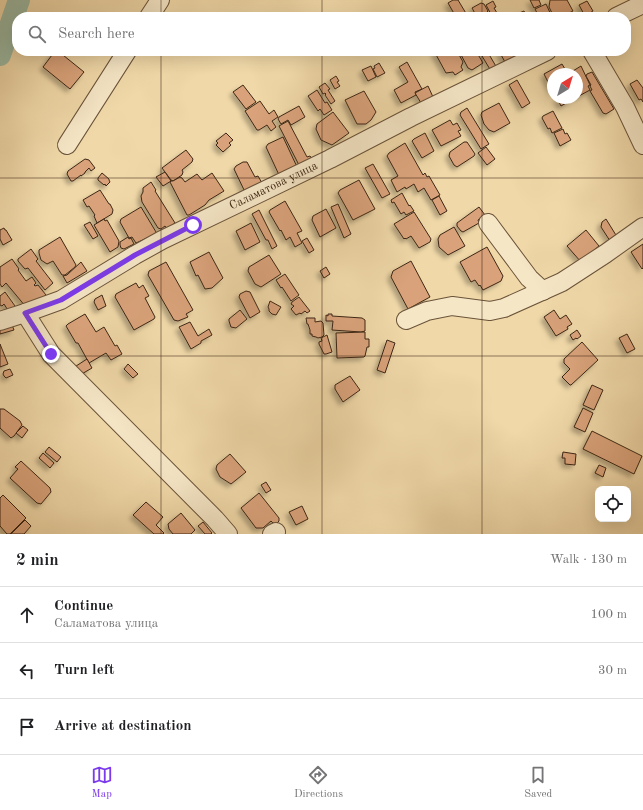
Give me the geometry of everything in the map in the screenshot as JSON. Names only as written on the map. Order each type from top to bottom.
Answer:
[{"type":"street","points":[[152,12],[160,0]]},
{"type":"street","points":[[626,12],[643,4]]},
{"type":"street","points":[[67,145],[124,56]]},
{"type":"street","name":"Саламатова улица","points":[[0,321],[61,300],[135,255],[168,237],[316,166],[537,56]]},
{"type":"street","points":[[595,56],[625,107],[643,145]]},
{"type":"street","points":[[488,223],[529,278],[543,291]]},
{"type":"street","points":[[406,320],[427,311],[452,306],[490,311],[504,308],[562,282],[643,227]]},
{"type":"street","points":[[25,313],[51,354],[228,534]]},
{"type":"building","points":[[453,0],[458,0],[465,12],[453,12],[448,3]]},
{"type":"building","points":[[530,0],[539,0],[541,5],[534,8]]},
{"type":"building","points":[[550,0],[567,0],[573,11],[552,12],[549,7]]},
{"type":"building","points":[[493,1],[496,12],[490,12],[486,5]]},
{"type":"building","points":[[587,1],[593,11],[583,12],[579,5]]},
{"type":"building","points":[[481,3],[484,4],[488,11],[474,12],[472,8]]},
{"type":"building","points":[[546,4],[550,12],[536,12],[535,9]]},
{"type":"building","points":[[51,56],[64,56],[84,72],[70,89],[43,67]]},
{"type":"building","points":[[437,56],[460,56],[463,62],[461,67],[463,70],[455,75],[453,72],[446,73]]},
{"type":"building","points":[[462,56],[479,56],[483,63],[472,70],[468,68]]},
{"type":"building","points":[[482,56],[490,56],[497,68],[491,71]]},
{"type":"building","points":[[502,56],[517,56],[512,59],[511,58],[505,62]]},
{"type":"building","points":[[407,62],[422,89],[415,92],[416,95],[401,103],[394,90],[408,82],[399,67]]},
{"type":"building","points":[[379,63],[385,73],[377,77],[373,69],[375,68],[374,66]]},
{"type":"building","points":[[562,64],[564,68],[555,68]]},
{"type":"building","points":[[371,66],[376,77],[368,81],[362,70]]},
{"type":"building","points":[[583,70],[590,85],[588,86],[590,90],[583,94]]},
{"type":"building","points":[[547,72],[547,80],[544,74]]},
{"type":"building","points":[[592,72],[614,109],[606,114],[603,113],[590,91],[592,90],[591,85],[586,76]]},
{"type":"building","points":[[336,76],[339,81],[337,82],[340,86],[335,89],[330,80]]},
{"type":"building","points":[[517,80],[530,103],[522,108],[509,85]]},
{"type":"building","points":[[637,80],[643,88],[643,102],[641,99],[639,100],[630,84]]},
{"type":"building","points":[[325,83],[330,89],[328,90],[335,101],[331,104],[325,95],[326,94],[323,94],[319,87]]},
{"type":"building","points":[[243,85],[256,102],[246,109],[233,92]]},
{"type":"building","points":[[428,86],[433,97],[421,103],[415,93]]},
{"type":"building","points":[[317,90],[325,103],[327,102],[332,110],[324,115],[320,109],[318,111],[308,96]]},
{"type":"building","points":[[364,91],[376,112],[371,120],[366,124],[357,124],[345,100]]},
{"type":"building","points":[[260,101],[269,114],[274,110],[278,117],[272,121],[276,127],[271,131],[267,125],[257,130],[245,111]]},
{"type":"building","points":[[499,103],[510,123],[494,132],[489,130],[484,124],[481,115],[482,112]]},
{"type":"building","points":[[299,106],[305,117],[291,125],[288,120],[281,124],[278,119],[279,117]]},
{"type":"building","points":[[467,108],[489,144],[481,149],[460,115],[461,112]]},
{"type":"building","points":[[553,111],[562,128],[552,133],[542,118]]},
{"type":"building","points":[[333,112],[349,133],[332,145],[321,140],[316,129],[317,124]]},
{"type":"building","points":[[450,120],[453,125],[457,123],[461,130],[458,131],[461,136],[441,146],[432,130]]},
{"type":"building","points":[[288,121],[307,157],[310,156],[313,160],[300,167],[279,126]]},
{"type":"building","points":[[563,129],[565,134],[567,133],[571,140],[560,146],[554,133]]},
{"type":"building","points":[[226,133],[233,140],[229,143],[231,145],[223,152],[216,145],[218,143],[216,141]]},
{"type":"building","points":[[425,133],[434,151],[422,158],[412,141]]},
{"type":"building","points":[[283,137],[298,169],[280,177],[266,147],[268,144]]},
{"type":"building","points":[[464,142],[467,142],[475,154],[457,167],[454,165],[449,156],[450,152]]},
{"type":"building","points":[[405,143],[423,175],[425,173],[427,177],[429,176],[440,195],[431,200],[424,188],[418,192],[414,184],[397,192],[391,180],[398,176],[387,156],[389,153]]},
{"type":"building","points":[[486,147],[495,159],[487,165],[478,153]]},
{"type":"building","points":[[186,150],[193,159],[192,162],[182,170],[182,175],[173,181],[162,168]]},
{"type":"building","points":[[85,159],[89,160],[95,168],[91,171],[89,168],[81,176],[71,181],[67,174],[68,171]]},
{"type":"building","points":[[243,162],[247,162],[255,177],[258,176],[262,183],[245,192],[234,169]]},
{"type":"building","points":[[373,164],[390,194],[382,198],[365,168]]},
{"type":"building","points":[[165,172],[171,181],[163,186],[156,177]]},
{"type":"building","points":[[102,173],[109,179],[110,182],[106,186],[98,180]]},
{"type":"building","points":[[212,173],[224,191],[209,200],[205,205],[187,215],[170,182],[180,177],[185,182],[197,174],[202,180]]},
{"type":"building","points":[[359,180],[375,209],[353,220],[338,193],[340,190]]},
{"type":"building","points":[[151,182],[175,223],[167,229],[165,226],[161,229],[158,228],[142,202],[141,196],[143,188]]},
{"type":"building","points":[[100,190],[113,210],[112,214],[97,223],[94,216],[95,215],[89,206],[87,207],[83,200]]},
{"type":"building","points":[[402,193],[409,206],[410,205],[414,211],[406,215],[404,212],[401,214],[394,202],[392,203],[391,200]]},
{"type":"building","points":[[439,196],[447,211],[440,215],[432,200]]},
{"type":"building","points":[[285,201],[302,231],[297,233],[302,243],[295,247],[290,237],[286,240],[269,212]]},
{"type":"building","points":[[338,204],[351,234],[344,238],[331,207]]},
{"type":"building","points":[[141,207],[156,234],[136,243],[132,237],[129,238],[120,222],[121,219]]},
{"type":"building","points":[[479,207],[485,215],[478,220],[479,223],[463,232],[461,231],[457,226],[457,223]]},
{"type":"building","points":[[326,209],[336,228],[320,237],[312,220],[313,216]]},
{"type":"building","points":[[259,210],[277,246],[272,249],[252,214]]},
{"type":"building","points":[[414,212],[431,239],[430,242],[419,248],[411,236],[404,239],[394,224]]},
{"type":"building","points":[[104,219],[105,221],[107,220],[119,241],[118,247],[110,252],[94,225]]},
{"type":"building","points":[[606,219],[619,240],[612,244],[601,227],[602,222]]},
{"type":"building","points":[[90,222],[98,236],[93,239],[84,225]]},
{"type":"building","points":[[251,223],[260,242],[245,250],[236,231]]},
{"type":"building","points":[[454,227],[465,246],[448,255],[439,247],[438,239],[440,235]]},
{"type":"building","points":[[4,228],[12,240],[3,245],[0,239],[0,230]]},
{"type":"building","points":[[586,230],[599,246],[594,250],[595,252],[581,262],[567,246]]},
{"type":"building","points":[[60,237],[76,265],[65,275],[62,275],[53,261],[47,264],[41,260],[39,253],[39,250]]},
{"type":"building","points":[[128,237],[129,239],[131,238],[134,244],[124,249],[121,248],[120,242]]},
{"type":"building","points":[[307,238],[314,250],[309,253],[302,241]]},
{"type":"building","points":[[643,244],[643,268],[642,269],[631,252]]},
{"type":"building","points":[[487,247],[503,276],[501,281],[483,290],[475,280],[471,282],[460,262]]},
{"type":"building","points":[[31,249],[38,259],[36,261],[53,283],[45,290],[28,268],[25,269],[18,261],[18,259]]},
{"type":"building","points":[[209,252],[223,278],[212,288],[205,289],[198,275],[196,276],[190,262]]},
{"type":"building","points":[[269,255],[281,274],[261,287],[255,284],[248,271],[249,267]]},
{"type":"building","points":[[12,259],[26,281],[32,277],[36,283],[34,285],[38,285],[46,295],[28,308],[6,283],[2,287],[0,284],[0,267]]},
{"type":"building","points":[[411,261],[430,297],[408,309],[391,277],[393,271]]},
{"type":"building","points":[[81,262],[87,271],[67,283],[63,276],[67,275]]},
{"type":"building","points":[[166,262],[193,310],[186,314],[188,317],[178,321],[174,320],[148,275],[149,271]]},
{"type":"building","points":[[326,267],[330,274],[324,278],[320,271]]},
{"type":"building","points":[[285,274],[299,295],[291,301],[276,280]]},
{"type":"building","points":[[136,283],[139,288],[143,285],[149,296],[145,298],[155,317],[134,330],[115,297],[116,294]]},
{"type":"building","points":[[246,291],[250,292],[260,312],[250,318],[239,297],[240,294]]},
{"type":"building","points":[[5,292],[15,306],[15,308],[9,312],[4,304],[2,306],[0,305],[0,296]]},
{"type":"building","points":[[102,295],[106,306],[98,310],[94,302],[95,299]]},
{"type":"building","points":[[299,297],[310,311],[307,313],[305,311],[296,315],[291,309],[294,306],[291,304]]},
{"type":"building","points":[[270,301],[281,307],[276,315],[269,311],[268,307]]},
{"type":"building","points":[[240,310],[247,319],[236,328],[231,327],[229,319]]},
{"type":"building","points":[[554,310],[560,319],[566,315],[572,324],[567,327],[568,329],[556,336],[544,317]]},
{"type":"building","points":[[85,314],[96,332],[104,327],[115,346],[117,345],[122,354],[111,360],[106,353],[89,363],[78,343],[76,343],[66,326]]},
{"type":"building","points":[[328,314],[332,314],[332,316],[362,318],[365,320],[365,331],[332,330],[333,321],[326,321],[326,315],[328,316]]},
{"type":"building","points":[[306,318],[315,318],[315,322],[321,321],[323,323],[324,335],[322,337],[318,338],[310,334]]},
{"type":"building","points":[[190,322],[198,336],[209,329],[212,335],[191,349],[179,327]]},
{"type":"building","points":[[12,325],[14,330],[0,334],[0,329]]},
{"type":"building","points":[[577,330],[581,336],[573,340],[570,335]]},
{"type":"building","points":[[365,332],[365,339],[369,339],[369,347],[367,347],[364,357],[337,358],[336,333]]},
{"type":"building","points":[[627,334],[635,349],[627,353],[619,338]]},
{"type":"building","points":[[327,335],[332,352],[324,354],[319,342],[322,341],[321,338]]},
{"type":"building","points":[[387,340],[395,343],[385,373],[377,370]]},
{"type":"building","points":[[582,342],[598,360],[570,385],[562,377],[570,369],[564,363],[564,359]]},
{"type":"building","points":[[0,344],[8,364],[0,367]]},
{"type":"building","points":[[87,359],[92,368],[80,375],[73,368]]},
{"type":"building","points":[[128,364],[138,374],[133,378],[124,369]]},
{"type":"building","points":[[10,369],[13,375],[6,378],[3,374],[4,371]]},
{"type":"building","points":[[350,376],[360,390],[343,402],[335,389],[335,385]]},
{"type":"building","points":[[592,385],[603,390],[594,410],[583,405]]},
{"type":"building","points":[[583,408],[593,413],[585,432],[574,427]]},
{"type":"building","points":[[0,409],[4,409],[20,421],[22,425],[11,438],[0,428]]},
{"type":"building","points":[[23,426],[28,430],[22,438],[16,433]]},
{"type":"building","points":[[592,431],[642,456],[634,474],[583,449]]},
{"type":"building","points":[[49,447],[61,457],[57,462],[45,452]]},
{"type":"building","points":[[563,452],[576,454],[575,465],[565,464],[565,458],[562,458]]},
{"type":"building","points":[[43,453],[54,463],[50,468],[39,458]]},
{"type":"building","points":[[230,454],[246,472],[231,484],[220,477],[216,469],[217,465]]},
{"type":"building","points":[[21,461],[50,488],[51,492],[41,504],[37,503],[10,478],[18,469],[15,467]]},
{"type":"building","points":[[599,465],[606,468],[603,477],[595,473]]},
{"type":"building","points":[[266,482],[271,490],[266,493],[261,485]]},
{"type":"building","points":[[259,493],[279,518],[279,521],[276,524],[271,521],[263,528],[256,528],[241,508]]},
{"type":"building","points":[[3,495],[26,518],[10,534],[7,534],[0,526],[0,498]]},
{"type":"building","points":[[146,502],[163,517],[156,525],[164,533],[163,534],[154,534],[133,515]]},
{"type":"building","points":[[302,506],[308,519],[296,525],[289,512]]},
{"type":"building","points":[[181,513],[195,530],[191,534],[173,534],[169,529],[168,524]]},
{"type":"building","points":[[25,520],[31,526],[24,534],[11,534]]},
{"type":"building","points":[[203,522],[212,533],[211,534],[205,534],[198,526]]},
{"type":"waterway","points":[[15,12],[19,0]]},
{"type":"waterway","points":[[0,55],[12,20]]},
{"type":"route","points":[[51,354],[25,313],[61,300],[135,255],[193,225]]}]
